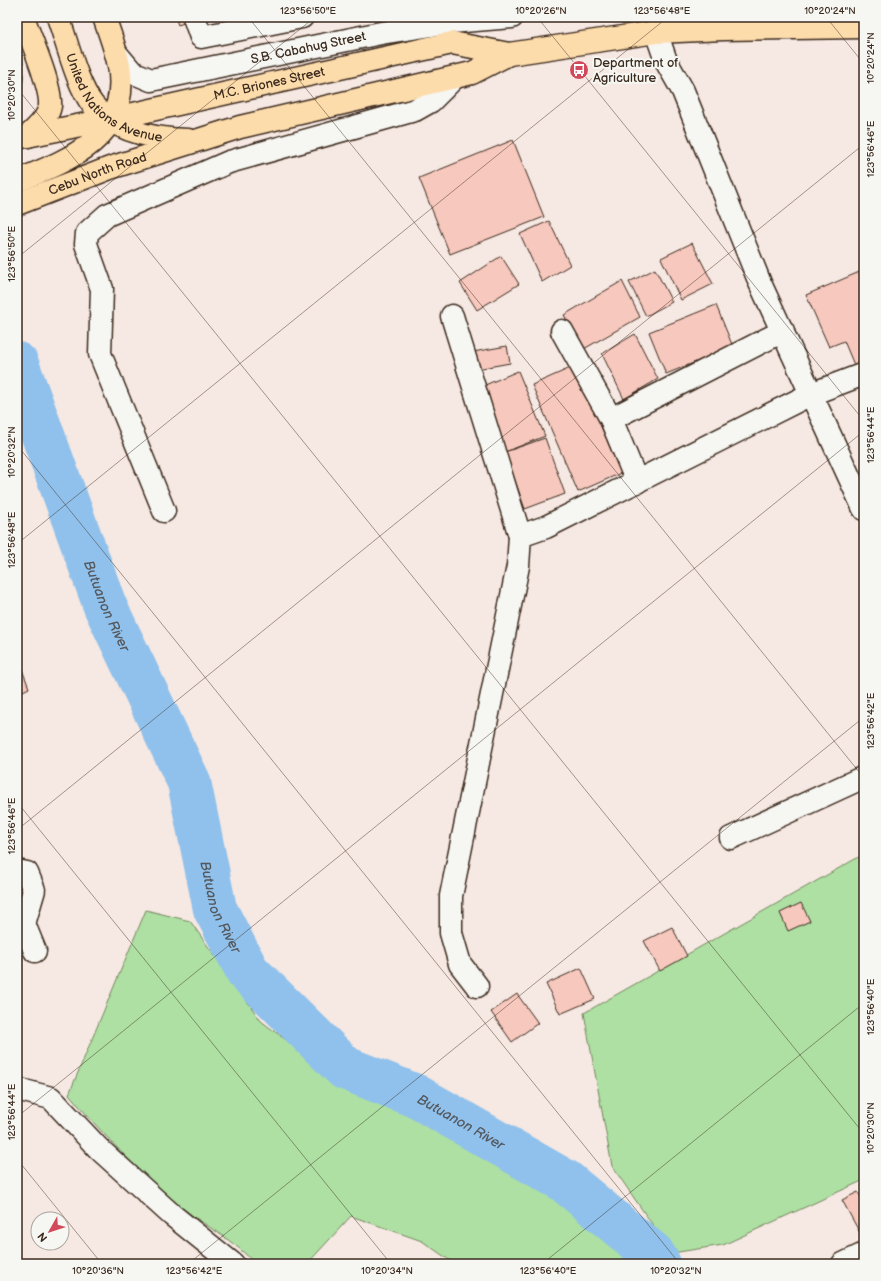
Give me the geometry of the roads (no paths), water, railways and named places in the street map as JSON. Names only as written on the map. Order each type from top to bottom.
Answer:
[{"type":"main road","points":[[23,17],[47,85],[50,101],[49,110],[44,118],[23,137]]},
{"type":"main road","name":"United Nations Avenue","points":[[58,17],[85,92],[93,105],[111,120],[128,129],[152,136],[180,139],[201,139]]},
{"type":"main road","points":[[17,181],[54,166],[78,154],[98,137],[111,120],[117,106],[120,89],[120,72],[116,52],[104,17]]},
{"type":"main road","name":"M.C. Briones Street","points":[[201,139],[262,122],[454,78],[472,73],[509,54],[656,32],[723,29],[864,27]]},
{"type":"main road","name":"M.C. Briones Street","points":[[23,137],[111,120],[452,43],[509,54]]},
{"type":"main road","name":"Cebu North Road","points":[[17,204],[110,168],[201,139]]},
{"type":"street","points":[[194,17],[201,37],[223,24],[302,17]]},
{"type":"street","name":"S.B. Cabahug Street","points":[[116,52],[132,72],[151,80],[381,33],[416,23],[512,17]]},
{"type":"street","points":[[656,32],[666,61],[683,91],[760,283],[864,509]]},
{"type":"street","points":[[164,511],[100,354],[102,289],[86,244],[87,234],[107,215],[229,162],[415,110],[431,101],[454,78]]},
{"type":"street","points":[[452,316],[520,536],[518,566],[451,896],[451,933],[460,964],[477,986]]},
{"type":"street","points":[[562,330],[611,419],[637,482]]},
{"type":"street","points":[[611,419],[783,331]]},
{"type":"street","points":[[520,536],[546,527],[811,394],[864,374]]},
{"type":"street","points":[[732,838],[864,777]]},
{"type":"street","points":[[17,870],[26,873],[34,890],[21,922],[35,951]]},
{"type":"street","points":[[17,1089],[52,1098],[99,1149],[172,1215],[232,1264]]},
{"type":"street","points":[[843,1264],[864,1254]]},
{"type":"waterway","name":"Butuanon River","points":[[17,364],[105,606],[189,782],[215,909],[248,972],[345,1068],[416,1096],[565,1181],[653,1254],[659,1264]]},
{"type":"place","name":"Department of Agriculture","points":[[579,70]]}]
